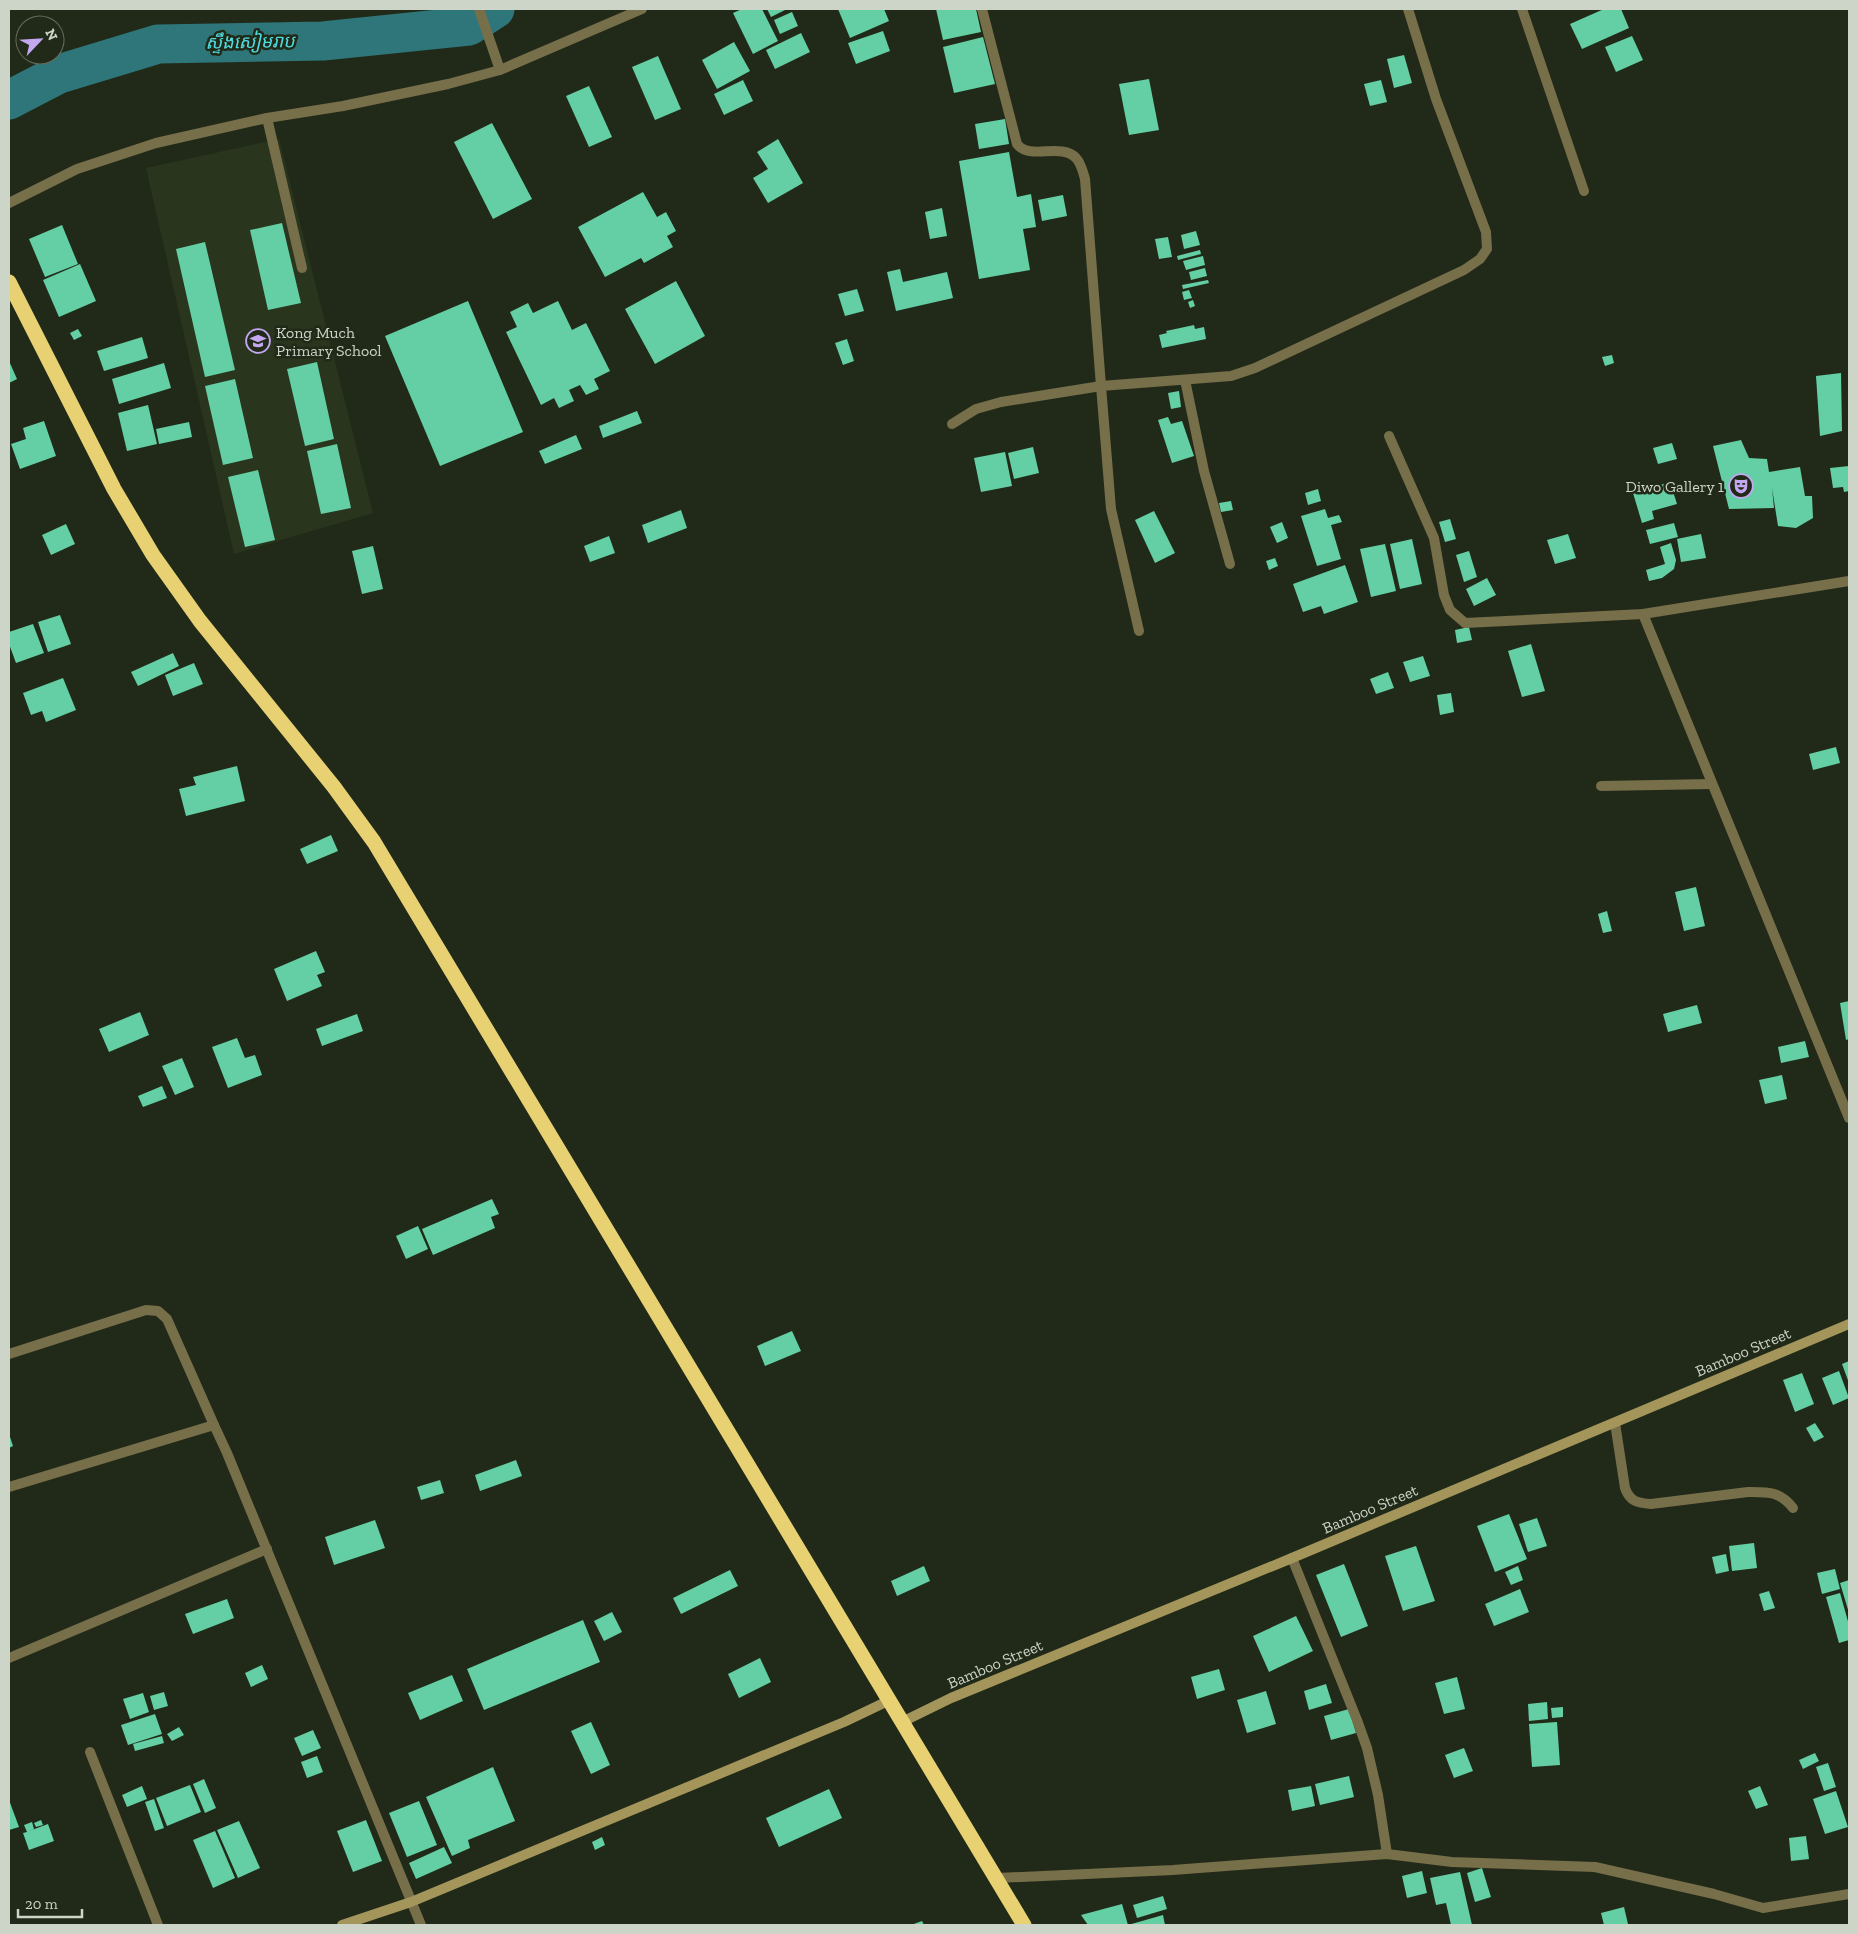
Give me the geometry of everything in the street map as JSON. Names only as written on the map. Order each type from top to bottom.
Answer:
[{"type":"highway","points":[[9,282],[114,489],[153,555],[200,621],[334,787],[374,842],[1024,1925]]},
{"type":"street","points":[[479,9],[500,70]]},
{"type":"street","points":[[9,203],[77,169],[148,146],[267,118],[343,106],[448,84],[500,70],[642,9]]},
{"type":"street","points":[[982,9],[1017,144],[1021,149],[1027,151],[1066,152],[1075,156],[1080,163],[1085,179],[1111,509],[1139,631]]},
{"type":"street","points":[[952,424],[976,409],[1001,402],[1101,386],[1230,376],[1255,368],[1464,270],[1480,259],[1487,249],[1486,232],[1436,99],[1408,9]]},
{"type":"street","points":[[1522,9],[1584,191]]},
{"type":"street","points":[[267,118],[302,268]]},
{"type":"street","points":[[1185,380],[1204,471],[1230,564]]},
{"type":"street","points":[[1390,436],[1434,538],[1444,595],[1450,610],[1465,623],[1643,614],[1849,581]]},
{"type":"street","points":[[1643,614],[1849,1118]]},
{"type":"street","points":[[1601,786],[1712,784]]},
{"type":"street","points":[[9,1354],[146,1310],[158,1311],[166,1318],[267,1548],[421,1925]]},
{"type":"street","name":"Bamboo Street","points":[[902,1722],[960,1694],[1292,1558],[1849,1324]]},
{"type":"street","points":[[1615,1423],[1628,1495],[1639,1503],[1651,1504],[1755,1492],[1777,1494],[1787,1500],[1793,1508]]},
{"type":"street","points":[[9,1487],[214,1425]]},
{"type":"street","points":[[9,1658],[267,1548]]},
{"type":"street","points":[[1292,1558],[1367,1748],[1378,1795],[1387,1854]]},
{"type":"street","points":[[342,1925],[411,1902],[844,1722],[890,1700]]},
{"type":"street","points":[[90,1752],[158,1925]]},
{"type":"street","points":[[997,1878],[1172,1870],[1387,1854],[1452,1862],[1595,1867],[1714,1894],[1763,1908],[1849,1894]]},
{"type":"shaded area","name":"Kong Much Primary School","points":[[279,139],[373,513],[234,554],[146,168]]},
{"type":"building","points":[[742,9],[762,9],[778,41],[753,54],[733,13]]},
{"type":"building","points":[[767,9],[787,9],[771,17]]},
{"type":"building","points":[[838,9],[884,9],[889,21],[850,38]]},
{"type":"building","points":[[936,9],[976,9],[981,32],[943,40]]},
{"type":"building","points":[[1604,9],[1621,9],[1629,28],[1582,49],[1570,24]]},
{"type":"building","points":[[792,12],[798,26],[780,34],[774,20]]},
{"type":"building","points":[[883,31],[890,51],[856,64],[848,43]]},
{"type":"building","points":[[801,33],[810,52],[775,69],[766,50]]},
{"type":"building","points":[[1632,36],[1643,60],[1616,72],[1605,47]]},
{"type":"building","points":[[983,37],[995,84],[954,93],[943,47]]},
{"type":"building","points":[[734,42],[750,71],[717,89],[702,60]]},
{"type":"building","points":[[1404,55],[1412,83],[1394,88],[1387,59]]},
{"type":"building","points":[[658,56],[681,109],[655,120],[632,67]]},
{"type":"building","points":[[1149,79],[1159,130],[1129,135],[1119,84]]},
{"type":"building","points":[[743,80],[753,101],[724,115],[714,94]]},
{"type":"building","points":[[1381,80],[1387,102],[1370,106],[1364,84]]},
{"type":"building","points":[[589,86],[612,137],[589,147],[566,96]]},
{"type":"building","points":[[1005,119],[1009,144],[979,149],[975,124]]},
{"type":"building","points":[[492,123],[532,199],[493,219],[454,142]]},
{"type":"building","points":[[778,139],[803,183],[768,203],[753,178],[768,169],[757,152]]},
{"type":"building","points":[[1009,152],[1017,197],[1031,194],[1036,227],[1023,229],[1030,270],[979,279],[959,161]]},
{"type":"building","points":[[643,192],[657,217],[666,212],[676,231],[667,236],[673,247],[644,263],[641,258],[605,277],[578,227]]},
{"type":"building","points":[[1063,195],[1067,216],[1042,221],[1038,200]]},
{"type":"building","points":[[942,208],[947,236],[930,239],[925,212]]},
{"type":"building","points":[[282,223],[301,303],[268,310],[250,230]]},
{"type":"building","points":[[62,225],[78,264],[45,277],[29,239]]},
{"type":"building","points":[[1196,231],[1200,245],[1184,249],[1181,235]]},
{"type":"building","points":[[1168,237],[1172,257],[1159,259],[1155,239]]},
{"type":"building","points":[[205,242],[235,370],[205,377],[176,249]]},
{"type":"building","points":[[1200,250],[1201,254],[1178,260],[1177,256]]},
{"type":"building","points":[[1203,256],[1205,265],[1186,270],[1183,261]]},
{"type":"building","points":[[80,264],[96,301],[59,317],[43,280]]},
{"type":"building","points":[[1205,268],[1207,276],[1191,280],[1189,272]]},
{"type":"building","points":[[900,269],[903,282],[947,272],[953,298],[896,311],[887,272]]},
{"type":"building","points":[[1208,280],[1209,283],[1183,289],[1182,285]]},
{"type":"building","points":[[676,281],[705,336],[655,364],[625,309]]},
{"type":"building","points":[[857,289],[864,311],[845,316],[838,294]]},
{"type":"building","points":[[1189,290],[1192,298],[1184,300],[1182,292]]},
{"type":"building","points":[[1193,300],[1195,306],[1190,308],[1188,302]]},
{"type":"building","points":[[468,301],[523,432],[440,466],[385,336]]},
{"type":"building","points":[[558,301],[572,330],[586,323],[610,371],[594,379],[599,389],[586,395],[580,385],[569,390],[574,401],[559,408],[554,398],[541,405],[506,332],[517,327],[510,312],[528,303],[533,313]]},
{"type":"building","points":[[1194,325],[1195,329],[1204,327],[1206,339],[1162,348],[1159,335],[1167,333],[1166,331]]},
{"type":"building","points":[[78,329],[82,336],[74,340],[70,333]]},
{"type":"building","points":[[142,337],[148,358],[104,371],[97,351]]},
{"type":"building","points":[[847,339],[854,361],[843,365],[835,343]]},
{"type":"building","points":[[1612,355],[1614,363],[1605,366],[1602,357]]},
{"type":"building","points":[[9,361],[17,379],[9,383]]},
{"type":"building","points":[[317,362],[334,439],[305,446],[287,369]]},
{"type":"building","points":[[164,363],[171,388],[119,404],[112,379]]},
{"type":"building","points":[[1841,373],[1842,431],[1820,436],[1816,376]]},
{"type":"building","points":[[235,379],[253,458],[223,465],[205,386]]},
{"type":"building","points":[[1179,391],[1181,407],[1171,409],[1168,393]]},
{"type":"building","points":[[148,405],[157,444],[127,451],[118,413]]},
{"type":"building","points":[[637,411],[642,423],[603,438],[599,426]]},
{"type":"building","points":[[1168,417],[1171,424],[1182,421],[1194,456],[1172,463],[1158,420]]},
{"type":"building","points":[[44,421],[56,456],[20,469],[11,444],[26,439],[23,428]]},
{"type":"building","points":[[189,422],[192,437],[159,444],[156,429]]},
{"type":"building","points":[[576,435],[582,449],[545,464],[539,451]]},
{"type":"building","points":[[1741,440],[1749,458],[1767,459],[1769,472],[1800,467],[1805,496],[1812,496],[1813,518],[1796,528],[1778,526],[1772,488],[1774,508],[1729,509],[1713,446]]},
{"type":"building","points":[[1672,443],[1677,459],[1658,464],[1653,448]]},
{"type":"building","points":[[337,444],[351,508],[321,514],[307,451]]},
{"type":"building","points":[[1033,447],[1039,473],[1014,479],[1008,453]]},
{"type":"building","points":[[1005,452],[1012,486],[981,492],[974,458]]},
{"type":"building","points":[[1849,466],[1849,491],[1844,492],[1843,487],[1833,488],[1830,468]]},
{"type":"building","points":[[258,470],[275,540],[245,547],[228,477]]},
{"type":"building","points":[[1670,482],[1677,504],[1652,511],[1654,519],[1642,523],[1633,493]]},
{"type":"building","points":[[1318,489],[1321,501],[1308,505],[1305,493]]},
{"type":"building","points":[[1231,501],[1233,510],[1221,512],[1219,503]]},
{"type":"building","points":[[1325,509],[1328,518],[1339,515],[1342,522],[1331,525],[1341,559],[1317,566],[1301,516]]},
{"type":"building","points":[[681,510],[687,528],[648,543],[642,525]]},
{"type":"building","points":[[1154,511],[1175,553],[1155,563],[1135,520]]},
{"type":"building","points":[[1450,519],[1456,539],[1445,542],[1439,522]]},
{"type":"building","points":[[1282,522],[1288,538],[1277,543],[1270,527]]},
{"type":"building","points":[[1674,523],[1678,537],[1650,544],[1646,530]]},
{"type":"building","points":[[66,524],[75,544],[51,555],[42,535]]},
{"type":"building","points":[[1568,534],[1576,558],[1555,564],[1547,540]]},
{"type":"building","points":[[1701,534],[1706,558],[1681,562],[1677,539]]},
{"type":"building","points":[[609,536],[615,553],[590,562],[584,546]]},
{"type":"building","points":[[1412,539],[1422,584],[1400,589],[1390,544]]},
{"type":"building","points":[[1671,543],[1676,560],[1674,569],[1662,578],[1649,581],[1646,570],[1665,564],[1660,547]]},
{"type":"building","points":[[1385,544],[1396,591],[1371,597],[1360,549]]},
{"type":"building","points":[[373,546],[383,589],[362,594],[352,551]]},
{"type":"building","points":[[1469,551],[1477,577],[1464,582],[1456,555]]},
{"type":"building","points":[[1275,558],[1278,566],[1269,570],[1266,561]]},
{"type":"building","points":[[1345,565],[1358,602],[1324,614],[1321,606],[1303,612],[1293,584]]},
{"type":"building","points":[[1487,578],[1496,595],[1474,606],[1466,589]]},
{"type":"building","points":[[60,615],[71,644],[48,652],[38,622]]},
{"type":"building","points":[[33,624],[44,653],[16,663],[9,644],[9,632]]},
{"type":"building","points":[[1469,627],[1472,640],[1457,643],[1455,630]]},
{"type":"building","points":[[1531,644],[1545,691],[1522,697],[1508,651]]},
{"type":"building","points":[[173,653],[179,666],[138,686],[131,672]]},
{"type":"building","points":[[1423,656],[1430,676],[1410,682],[1403,662]]},
{"type":"building","points":[[194,663],[203,684],[173,696],[165,675]]},
{"type":"building","points":[[1388,672],[1394,688],[1376,694],[1370,679]]},
{"type":"building","points":[[63,678],[76,710],[46,722],[42,711],[31,715],[23,693]]},
{"type":"building","points":[[1451,693],[1454,712],[1440,715],[1437,695]]},
{"type":"building","points":[[1836,747],[1840,763],[1813,770],[1809,754]]},
{"type":"building","points":[[237,766],[245,801],[186,816],[179,789],[196,785],[193,777]]},
{"type":"building","points":[[331,835],[338,851],[307,864],[300,849]]},
{"type":"building","points":[[1696,887],[1705,926],[1684,931],[1675,892]]},
{"type":"building","points":[[1607,911],[1612,931],[1603,933],[1598,914]]},
{"type":"building","points":[[316,951],[325,972],[317,975],[322,986],[287,1001],[274,969]]},
{"type":"building","points":[[1849,1001],[1849,1039],[1846,1040],[1840,1003]]},
{"type":"building","points":[[1697,1005],[1702,1023],[1668,1032],[1663,1014]]},
{"type":"building","points":[[140,1012],[149,1035],[109,1052],[99,1029]]},
{"type":"building","points":[[357,1014],[363,1031],[322,1046],[316,1029]]},
{"type":"building","points":[[237,1038],[245,1058],[255,1055],[262,1075],[228,1088],[212,1047]]},
{"type":"building","points":[[1805,1041],[1809,1057],[1781,1063],[1778,1047]]},
{"type":"building","points":[[182,1058],[194,1087],[175,1095],[162,1066]]},
{"type":"building","points":[[1782,1075],[1787,1099],[1765,1104],[1759,1080]]},
{"type":"building","points":[[162,1086],[167,1098],[143,1107],[138,1096]]},
{"type":"building","points":[[492,1199],[499,1214],[491,1217],[495,1228],[433,1255],[422,1229]]},
{"type":"building","points":[[418,1226],[428,1249],[406,1259],[396,1236]]},
{"type":"building","points":[[792,1331],[801,1351],[765,1366],[757,1346]]},
{"type":"building","points":[[1849,1361],[1849,1383],[1842,1364]]},
{"type":"building","points":[[1839,1371],[1849,1398],[1833,1405],[1822,1378]]},
{"type":"building","points":[[1802,1373],[1814,1404],[1795,1412],[1783,1380]]},
{"type":"building","points":[[1815,1423],[1824,1437],[1814,1442],[1806,1428]]},
{"type":"building","points":[[9,1434],[13,1446],[9,1448]]},
{"type":"building","points":[[516,1460],[522,1476],[480,1491],[475,1475]]},
{"type":"building","points":[[440,1480],[444,1493],[421,1500],[417,1487]]},
{"type":"building","points":[[1509,1514],[1527,1559],[1495,1572],[1477,1526]]},
{"type":"building","points":[[1537,1518],[1547,1546],[1528,1552],[1519,1524]]},
{"type":"building","points":[[375,1520],[385,1548],[334,1565],[325,1537]]},
{"type":"building","points":[[1754,1543],[1757,1568],[1732,1571],[1729,1546]]},
{"type":"building","points":[[1416,1546],[1435,1601],[1403,1611],[1385,1556]]},
{"type":"building","points":[[1726,1554],[1729,1571],[1716,1574],[1712,1557]]},
{"type":"building","points":[[1344,1564],[1368,1626],[1341,1637],[1316,1575]]},
{"type":"building","points":[[924,1566],[930,1581],[897,1596],[891,1581]]},
{"type":"building","points":[[1518,1566],[1523,1580],[1511,1585],[1505,1572]]},
{"type":"building","points":[[1835,1569],[1840,1589],[1822,1594],[1817,1573]]},
{"type":"building","points":[[730,1570],[738,1586],[681,1614],[673,1598]]},
{"type":"building","points":[[1849,1580],[1849,1613],[1840,1583]]},
{"type":"building","points":[[1520,1589],[1529,1612],[1494,1626],[1485,1604]]},
{"type":"building","points":[[1769,1591],[1775,1608],[1764,1611],[1759,1594]]},
{"type":"building","points":[[1840,1593],[1849,1625],[1849,1640],[1839,1643],[1826,1597]]},
{"type":"building","points":[[227,1599],[234,1618],[193,1634],[185,1614]]},
{"type":"building","points":[[612,1612],[622,1632],[604,1641],[594,1621]]},
{"type":"building","points":[[1296,1616],[1313,1651],[1269,1672],[1253,1636]]},
{"type":"building","points":[[583,1620],[600,1662],[484,1710],[467,1669]]},
{"type":"building","points":[[760,1658],[771,1682],[739,1698],[728,1674]]},
{"type":"building","points":[[262,1665],[268,1679],[251,1687],[245,1673]]},
{"type":"building","points":[[1219,1669],[1225,1690],[1197,1699],[1191,1677]]},
{"type":"building","points":[[452,1675],[463,1701],[420,1720],[408,1693]]},
{"type":"building","points":[[1457,1677],[1465,1709],[1444,1714],[1435,1683]]},
{"type":"building","points":[[1326,1684],[1332,1703],[1309,1710],[1304,1691]]},
{"type":"building","points":[[1266,1691],[1276,1724],[1247,1733],[1237,1700]]},
{"type":"building","points":[[164,1692],[168,1706],[154,1710],[150,1696]]},
{"type":"building","points":[[143,1693],[149,1712],[130,1719],[123,1699]]},
{"type":"building","points":[[1547,1702],[1548,1719],[1529,1721],[1528,1704]]},
{"type":"building","points":[[1563,1707],[1563,1717],[1552,1718],[1551,1708]]},
{"type":"building","points":[[1349,1709],[1356,1733],[1331,1740],[1324,1716]]},
{"type":"building","points":[[155,1714],[162,1734],[128,1745],[121,1725]]},
{"type":"building","points":[[591,1722],[610,1765],[591,1774],[571,1731]]},
{"type":"building","points":[[1557,1722],[1560,1765],[1532,1767],[1529,1724]]},
{"type":"building","points":[[179,1727],[184,1735],[172,1741],[167,1734]]},
{"type":"building","points":[[313,1730],[321,1748],[302,1756],[294,1738]]},
{"type":"building","points":[[162,1736],[164,1743],[135,1751],[133,1744]]},
{"type":"building","points":[[1464,1748],[1473,1771],[1454,1778],[1445,1755]]},
{"type":"building","points":[[1815,1753],[1819,1761],[1803,1769],[1799,1760]]},
{"type":"building","points":[[317,1756],[323,1772],[307,1778],[301,1762]]},
{"type":"building","points":[[1828,1763],[1836,1787],[1824,1791],[1816,1767]]},
{"type":"building","points":[[493,1767],[515,1821],[468,1840],[470,1848],[452,1856],[426,1797]]},
{"type":"building","points":[[1349,1776],[1354,1797],[1320,1805],[1315,1784]]},
{"type":"building","points":[[204,1779],[216,1808],[205,1813],[193,1784]]},
{"type":"building","points":[[190,1785],[201,1812],[167,1826],[156,1798]]},
{"type":"building","points":[[142,1786],[147,1799],[127,1807],[122,1795]]},
{"type":"building","points":[[1311,1786],[1315,1806],[1292,1811],[1288,1790]]},
{"type":"building","points":[[1760,1786],[1768,1805],[1756,1809],[1748,1791]]},
{"type":"building","points":[[829,1789],[842,1818],[779,1847],[766,1818]]},
{"type":"building","points":[[1836,1791],[1848,1827],[1825,1834],[1813,1799]]},
{"type":"building","points":[[154,1799],[164,1828],[155,1831],[145,1802]]},
{"type":"building","points":[[9,1800],[19,1827],[9,1830]]},
{"type":"building","points":[[419,1801],[437,1845],[407,1857],[389,1813]]},
{"type":"building","points":[[41,1820],[43,1825],[36,1827],[34,1823]]},
{"type":"building","points":[[366,1820],[382,1861],[353,1872],[337,1831]]},
{"type":"building","points":[[239,1821],[260,1868],[238,1878],[217,1830]]},
{"type":"building","points":[[32,1822],[34,1829],[29,1831],[48,1824],[54,1841],[29,1850],[23,1833],[27,1832],[24,1825]]},
{"type":"building","points":[[215,1831],[235,1878],[213,1888],[193,1840]]},
{"type":"building","points":[[1806,1836],[1809,1859],[1791,1861],[1789,1838]]},
{"type":"building","points":[[602,1837],[605,1845],[595,1850],[592,1842]]},
{"type":"building","points":[[444,1847],[452,1863],[416,1879],[409,1863]]},
{"type":"building","points":[[1482,1868],[1491,1897],[1475,1902],[1467,1873]]},
{"type":"building","points":[[1422,1871],[1427,1893],[1407,1898],[1402,1876]]},
{"type":"building","points":[[1460,1872],[1472,1925],[1451,1925],[1446,1903],[1436,1905],[1430,1878]]},
{"type":"building","points":[[1163,1896],[1167,1909],[1137,1918],[1133,1905]]},
{"type":"building","points":[[1122,1904],[1128,1925],[1088,1925],[1081,1915]]},
{"type":"building","points":[[1624,1907],[1628,1924],[1604,1925],[1601,1913]]},
{"type":"building","points":[[1163,1915],[1165,1925],[1128,1925]]},
{"type":"building","points":[[922,1921],[924,1925],[911,1925]]},
{"type":"waterway","name":"ស្ទឹងសៀមរាប","points":[[9,100],[59,74],[158,44],[323,41],[469,26],[495,9]]},
{"type":"place","name":"Kong Much Primary School","points":[[258,341]]},
{"type":"place","name":"Diwo Gallery 1","points":[[1741,486]]}]
